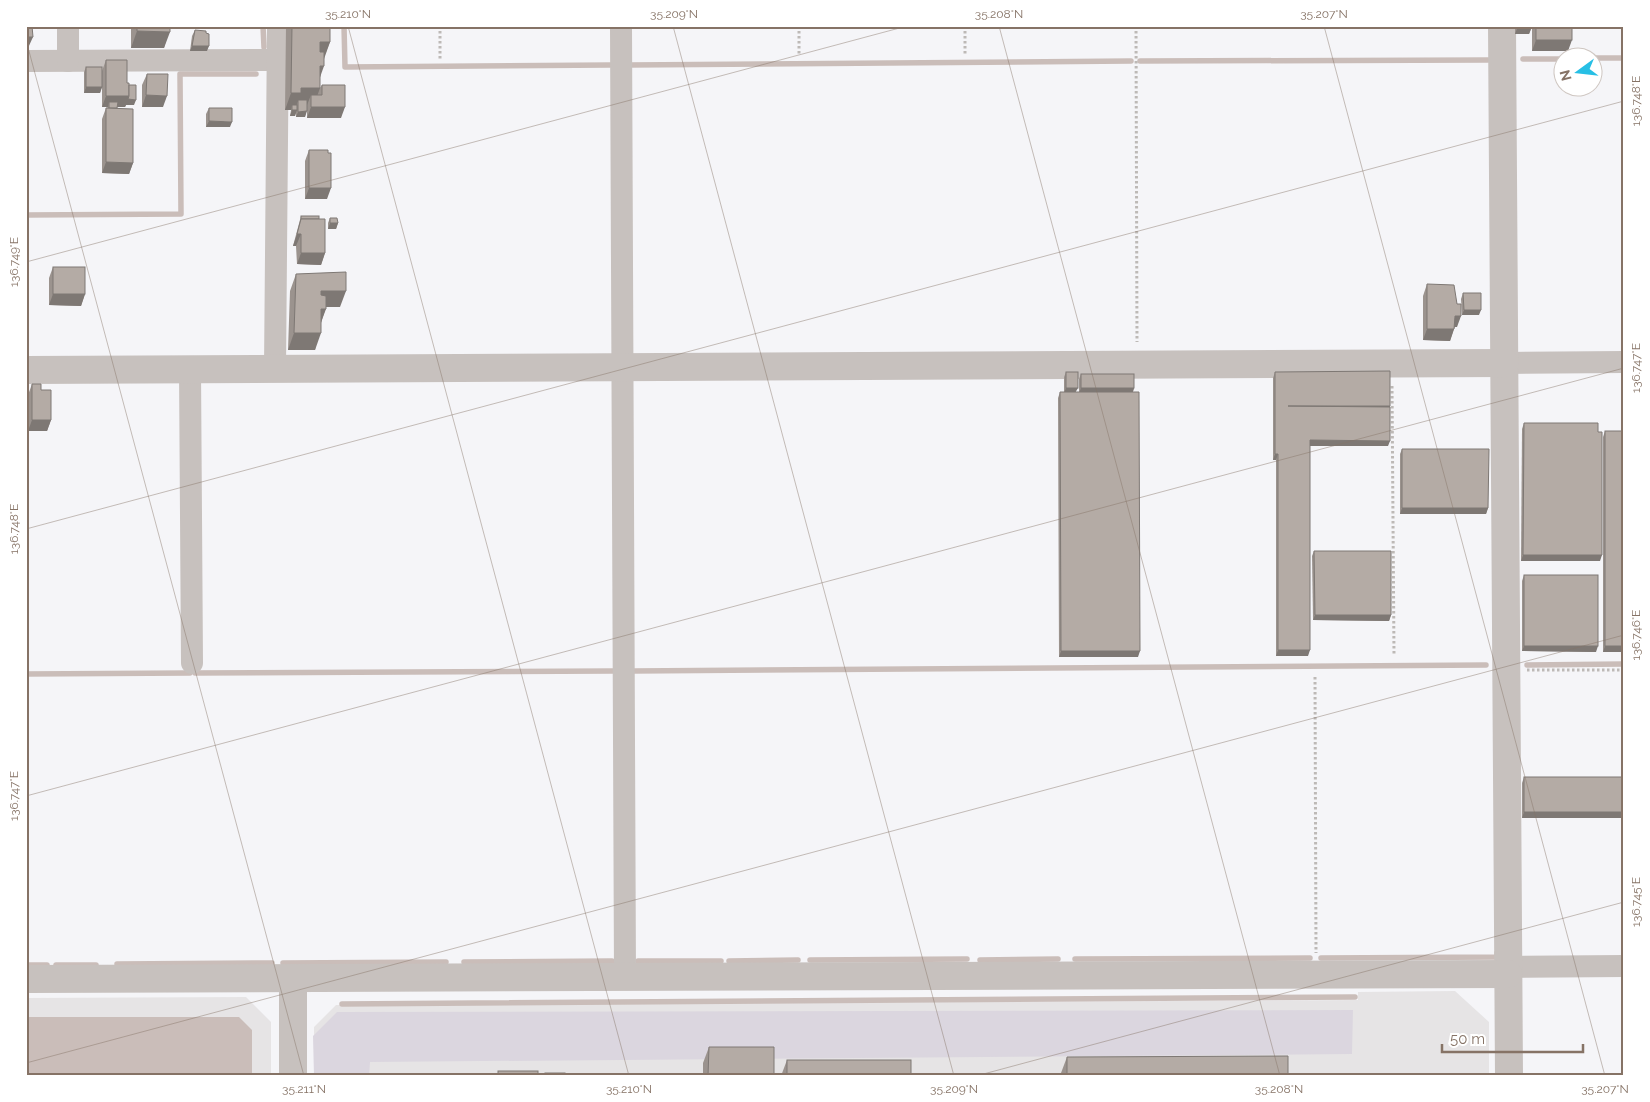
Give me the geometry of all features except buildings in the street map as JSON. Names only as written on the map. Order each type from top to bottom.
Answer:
[{"type":"street","points":[[68,26],[68,61]]},
{"type":"street","points":[[275,369],[278,26]]},
{"type":"street","points":[[621,26],[626,977]]},
{"type":"street","points":[[1502,26],[1509,1076]]},
{"type":"street","points":[[26,61],[277,60]]},
{"type":"street","points":[[26,370],[1624,362]]},
{"type":"street","points":[[190,369],[192,663]]},
{"type":"street","points":[[26,979],[1316,974],[1624,966]]},
{"type":"street","points":[[293,978],[294,1076]]},
{"type":"path","points":[[440,26],[440,59]]},
{"type":"path","points":[[799,26],[799,56]]},
{"type":"path","points":[[965,26],[965,55]]},
{"type":"path","points":[[1136,26],[1137,365]]},
{"type":"path","points":[[1392,364],[1394,655]]},
{"type":"path","points":[[1507,670],[1624,670]]},
{"type":"path","points":[[1315,676],[1316,974]]},
{"type":"shaded area","points":[[1455,991],[1489,1022],[1489,1076],[314,1076],[314,1027],[336,1005],[1358,1000],[1358,992]]},
{"type":"shaded area","points":[[246,997],[271,1022],[271,1076],[26,1076],[26,998]]},
{"type":"shaded area","points":[[1353,1010],[1352,1054],[370,1062],[369,1076],[314,1076],[313,1036],[337,1012]]},
{"type":"shaded area","points":[[26,1017],[239,1017],[252,1030],[252,1076],[26,1076]]},
{"type":"waterway","points":[[263,26],[264,47]]},
{"type":"waterway","points":[[344,26],[345,67],[610,65]]},
{"type":"waterway","points":[[1602,58],[1624,58]]},
{"type":"waterway","points":[[1523,59],[1552,59]]},
{"type":"waterway","points":[[1140,61],[1488,60]]},
{"type":"waterway","points":[[629,65],[1131,61]]},
{"type":"waterway","points":[[27,215],[181,214],[180,74],[256,74]]},
{"type":"waterway","points":[[1527,665],[1624,664]]},
{"type":"waterway","points":[[633,671],[1486,665]]},
{"type":"waterway","points":[[195,673],[613,671]]},
{"type":"waterway","points":[[26,674],[190,673]]},
{"type":"waterway","points":[[1321,958],[1497,957],[1497,953]]},
{"type":"waterway","points":[[1075,959],[1310,958]]},
{"type":"waterway","points":[[810,960],[967,959]]},
{"type":"waterway","points":[[980,960],[1058,959]]},
{"type":"waterway","points":[[729,961],[798,960]]},
{"type":"waterway","points":[[464,962],[612,961]]},
{"type":"waterway","points":[[638,961],[721,961]]},
{"type":"waterway","points":[[283,963],[446,962]]},
{"type":"waterway","points":[[117,964],[272,963]]},
{"type":"waterway","points":[[26,965],[47,965]]},
{"type":"waterway","points":[[56,965],[96,965]]},
{"type":"waterway","points":[[342,1004],[1355,997]]}]
